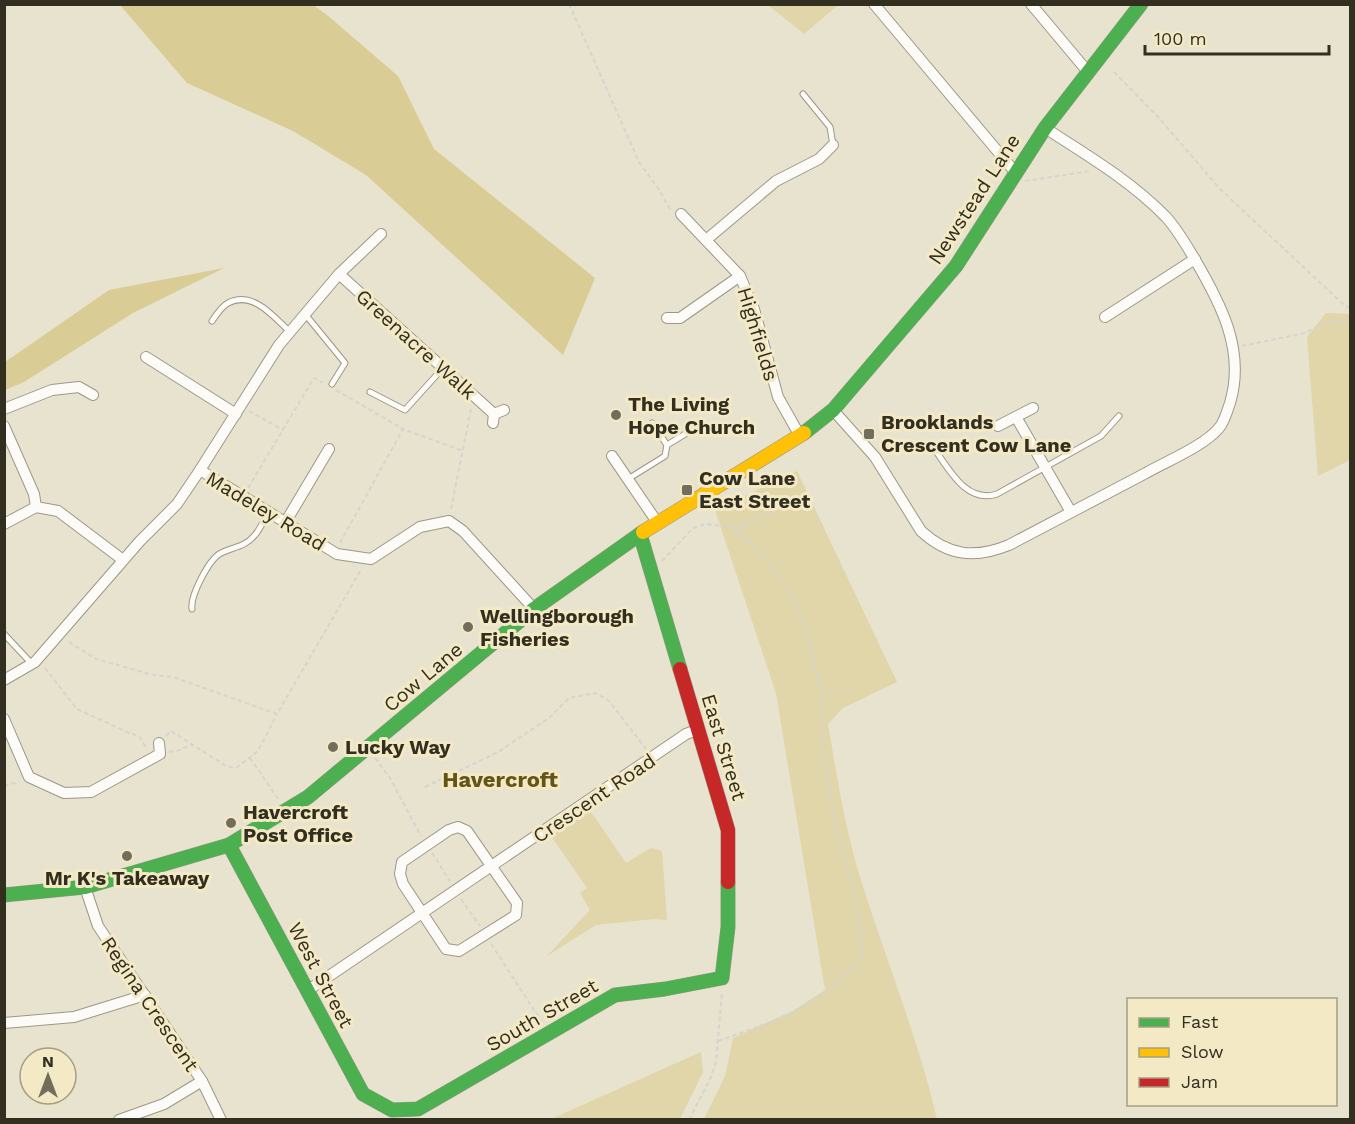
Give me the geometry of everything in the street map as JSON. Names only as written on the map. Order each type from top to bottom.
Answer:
[{"type":"main road","name":"Newstead Lane","points":[[833,410],[956,266],[1045,128],[1141,4]]},
{"type":"main road","name":"Cow Lane","points":[[4,895],[85,887],[229,845],[308,797],[534,609],[657,522],[800,436],[833,410]]},
{"type":"main road","name":"East Street","points":[[640,534],[697,730],[729,830],[729,927],[722,978]]},
{"type":"main road","name":"West Street","points":[[229,845],[363,1094],[392,1110]]},
{"type":"main road","name":"South Street","points":[[392,1110],[418,1109],[615,994],[665,989],[722,978]]},
{"type":"street","points":[[874,4],[1013,175]]},
{"type":"street","points":[[1031,4],[1088,72]]},
{"type":"street","points":[[833,410],[875,457],[921,531],[942,546],[956,552],[974,555],[992,552],[1071,512],[1207,439],[1219,427],[1227,414],[1232,395],[1235,371],[1234,348],[1221,306],[1209,281],[1181,235],[1148,200],[1100,163],[1045,128]]},
{"type":"street","points":[[706,240],[776,181],[819,159],[833,145]]},
{"type":"street","name":"Highfields","points":[[681,214],[740,276],[754,309],[778,397],[800,436]]},
{"type":"street","points":[[200,470],[279,345],[339,274],[381,234]]},
{"type":"street","points":[[1105,317],[1194,259]]},
{"type":"street","name":"Greenacre Walk","points":[[339,274],[497,416]]},
{"type":"street","points":[[667,318],[680,318],[740,276]]},
{"type":"street","points":[[146,357],[238,410]]},
{"type":"street","points":[[4,409],[52,390],[79,387],[93,395]]},
{"type":"street","points":[[998,426],[1033,408]]},
{"type":"street","points":[[1016,417],[1071,512]]},
{"type":"street","points":[[4,426],[34,494],[36,507]]},
{"type":"street","points":[[285,523],[331,447]]},
{"type":"street","points":[[612,456],[657,522]]},
{"type":"street","name":"Madeley Road","points":[[4,680],[34,662],[123,560],[177,504],[200,470],[335,553],[367,559]]},
{"type":"street","points":[[4,524],[36,507],[58,512],[123,560]]},
{"type":"street","points":[[367,559],[371,559],[420,527],[449,521],[463,531],[534,609]]},
{"type":"street","points":[[4,719],[29,777],[64,793],[91,792],[157,752]]},
{"type":"street","name":"Crescent Road","points":[[307,991],[654,758],[686,734],[697,730]]},
{"type":"street","points":[[458,827],[467,831],[517,903],[516,915],[459,951],[446,949],[423,913],[403,884],[400,874],[402,862],[449,830],[458,827]]},
{"type":"street","name":"Regina Crescent","points":[[85,887],[98,926],[202,1082],[221,1119]]},
{"type":"street","points":[[4,1023],[74,1017],[145,994]]},
{"type":"street","points":[[119,1119],[164,1104],[202,1082]]},
{"type":"lane","points":[[803,94],[830,127],[833,145]]},
{"type":"lane","points":[[212,321],[227,303],[240,300],[252,301],[259,304],[290,332]]},
{"type":"lane","points":[[305,314],[345,363],[332,384]]},
{"type":"lane","points":[[370,392],[405,410],[443,368]]},
{"type":"lane","points":[[933,447],[961,485],[973,493],[987,497],[997,494],[1101,436],[1119,416]]},
{"type":"lane","points":[[628,479],[665,456],[667,445],[652,423]]},
{"type":"lane","points":[[667,445],[700,425]]},
{"type":"lane","points":[[192,609],[191,602],[194,594],[211,564],[220,553],[236,549],[255,536],[268,512]]},
{"type":"lane","points":[[5,635],[34,662]]},
{"type":"path","points":[[569,4],[639,162],[674,215],[681,214]]},
{"type":"path","points":[[1114,72],[1159,117],[1220,189],[1350,308]]},
{"type":"path","points":[[1013,175],[1019,181],[1091,171],[1100,163]]},
{"type":"path","points":[[1234,348],[1305,333],[1325,322],[1350,320]]},
{"type":"path","points":[[243,497],[314,378],[403,429],[463,451]]},
{"type":"path","points":[[449,521],[473,396]]},
{"type":"path","points":[[238,410],[283,430]]},
{"type":"path","points":[[335,553],[403,429]]},
{"type":"path","points":[[733,528],[773,512]]},
{"type":"path","points":[[740,533],[746,522]]},
{"type":"path","points":[[660,563],[693,528],[706,524],[733,528],[756,549],[791,592],[804,623],[822,694],[822,738],[831,800],[837,832],[853,889],[863,954],[860,961],[832,987],[798,1011],[718,1041]]},
{"type":"path","points":[[157,752],[171,730],[230,768],[236,768],[250,758],[262,745],[277,714],[367,559]]},
{"type":"path","points":[[58,636],[96,659],[153,675],[173,677],[277,714]]},
{"type":"path","points":[[34,662],[77,708],[140,736],[157,752],[180,750],[192,744]]},
{"type":"path","points":[[822,694],[844,692]]},
{"type":"path","points":[[425,787],[498,752],[549,718],[569,698],[595,693],[609,701],[654,758]]},
{"type":"path","points":[[250,758],[285,810]]},
{"type":"path","points":[[4,786],[29,777]]},
{"type":"path","points":[[689,1119],[711,1077],[716,1062],[722,978]]},
{"type":"shaded area","points":[[312,4],[398,76],[434,149],[595,278],[563,355],[366,175],[293,131],[187,83],[120,5]]},
{"type":"shaded area","points":[[768,5],[838,5],[804,34]]},
{"type":"shaded area","points":[[224,268],[133,313],[24,382],[5,390],[5,362],[109,290]]},
{"type":"shaded area","points":[[1326,313],[1350,314],[1350,460],[1318,476],[1307,337]]},
{"type":"shaded area","points":[[797,471],[897,682],[843,708],[828,724],[855,861],[911,1029],[937,1119],[704,1119],[725,1076],[733,1038],[793,1011],[825,990],[776,693],[715,510]]},
{"type":"shaded area","points":[[589,809],[626,863],[651,848],[662,851],[667,920],[654,919],[596,925],[547,956],[590,910],[580,893],[587,888],[551,836]]},
{"type":"shaded area","points":[[701,1052],[703,1072],[680,1119],[551,1119]]},
{"type":"traffic: fast","points":[[804,433],[833,410],[956,266],[1045,128],[1141,4]]},
{"type":"traffic: fast","points":[[4,895],[85,887],[229,845],[308,797],[534,609],[643,532]]},
{"type":"traffic: fast","points":[[640,534],[680,669]]},
{"type":"traffic: fast","points":[[229,845],[363,1094],[392,1110],[418,1109],[615,995],[665,989],[722,978],[728,927],[728,882]]},
{"type":"traffic: slow","points":[[643,532],[804,433]]},
{"type":"traffic: jam","points":[[680,669],[728,830],[728,882]]},
{"type":"place","name":"The Living Hope Church","points":[[616,415]]},
{"type":"place","name":"Brooklands Crescent Cow Lane","points":[[869,434]]},
{"type":"place","name":"Cow Lane East Street","points":[[687,490]]},
{"type":"place","name":"Wellingborough Fisheries","points":[[468,627]]},
{"type":"place","name":"Lucky Way","points":[[333,747]]},
{"type":"place","name":"Havercroft Post Office","points":[[231,823]]},
{"type":"place","name":"Mr K's Takeaway","points":[[127,856]]},
{"type":"district","name":"Havercroft","points":[[500,779]]}]
